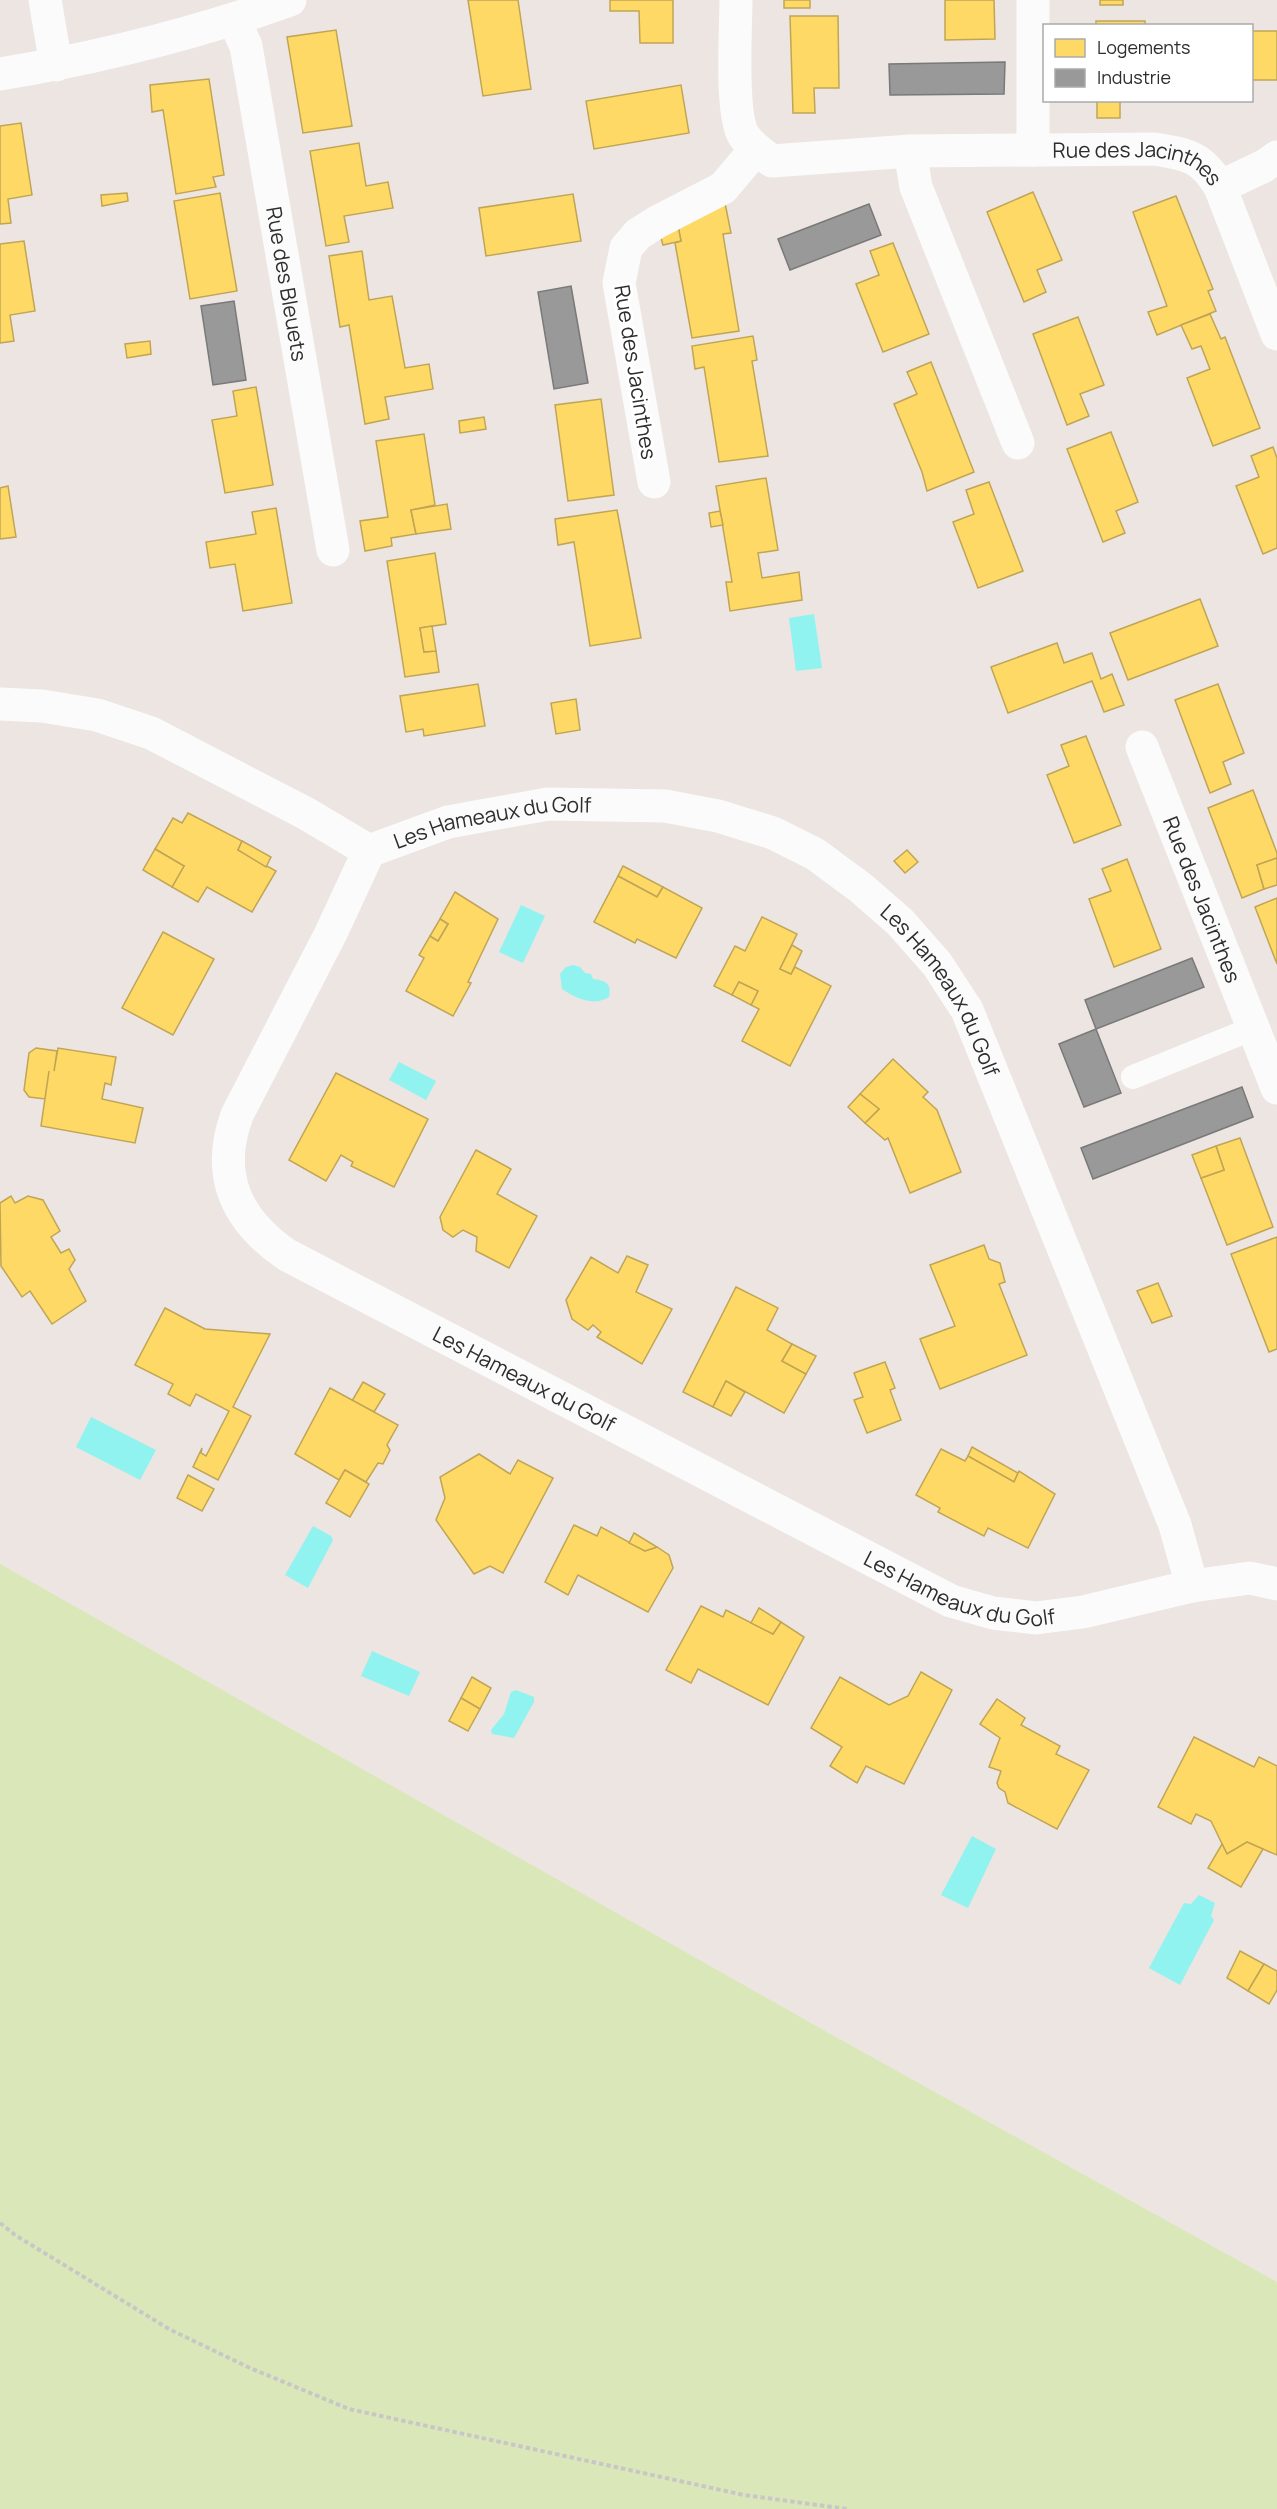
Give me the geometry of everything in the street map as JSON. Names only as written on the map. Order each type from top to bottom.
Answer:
[{"type":"street","points":[[45,0],[56,64]]},
{"type":"street","points":[[0,74],[56,64],[234,20],[290,0]]},
{"type":"street","points":[[736,0],[736,115],[743,135],[756,149]]},
{"type":"street","name":"Rue des Jacinthes","points":[[1033,0],[1033,150]]},
{"type":"street","name":"Rue des Bleuets","points":[[234,20],[246,46],[333,550]]},
{"type":"street","name":"Rue des Jacinthes","points":[[654,482],[619,282],[626,248],[638,234],[657,222],[723,188],[756,149],[772,161],[910,151],[1154,149],[1194,157],[1210,170],[1220,187],[1277,334]]},
{"type":"street","points":[[910,151],[916,187],[1018,443]]},
{"type":"street","points":[[1220,187],[1264,166],[1277,157]]},
{"type":"street","name":"Les Hameaux du Golf","points":[[0,704],[42,706],[98,715],[151,733],[307,814],[369,851]]},
{"type":"street","name":"Rue des Jacinthes","points":[[1142,747],[1265,1041],[1277,1088]]},
{"type":"street","name":"Les Hameaux du Golf","points":[[1192,1586],[1175,1525],[967,1010],[937,964],[900,922],[861,888],[815,854],[773,834],[729,819],[665,806],[548,804],[448,822],[369,851],[331,933],[237,1115],[230,1135],[227,1152],[233,1192],[253,1227],[267,1242],[287,1255],[951,1601],[993,1613],[1036,1618],[1083,1612],[1192,1586],[1250,1578],[1277,1584]]},
{"type":"lane","points":[[1133,1077],[1265,1041]]},
{"type":"path","points":[[0,2223],[15,2235],[169,2329],[250,2368],[349,2409],[744,2495],[847,2509]]},
{"type":"green space","points":[[0,1564],[825,2031],[1277,2282],[1277,2509],[0,2509]]},
{"type":"water","points":[[814,614],[822,668],[796,671],[789,618]]},
{"type":"water","points":[[521,905],[545,916],[523,963],[499,952]]},
{"type":"water","points":[[573,965],[591,974],[593,979],[607,984],[610,989],[609,997],[591,1001],[579,998],[562,989],[560,974],[566,967]]},
{"type":"water","points":[[399,1062],[436,1081],[426,1100],[389,1080]]},
{"type":"water","points":[[91,1417],[156,1450],[140,1480],[76,1447]]},
{"type":"water","points":[[313,1526],[331,1536],[333,1540],[308,1588],[285,1575]]},
{"type":"water","points":[[372,1651],[420,1672],[409,1696],[361,1676]]},
{"type":"water","points":[[516,1690],[534,1697],[534,1702],[514,1738],[492,1734],[491,1730],[504,1714],[511,1692]]},
{"type":"water","points":[[972,1836],[996,1849],[968,1908],[941,1895]]},
{"type":"water","points":[[1199,1895],[1215,1903],[1211,1916],[1214,1920],[1180,1985],[1149,1968],[1184,1903],[1191,1904]]},
{"type":"building: Logements","points":[[468,0],[518,0],[531,89],[483,96]]},
{"type":"building: Logements","points":[[610,0],[673,0],[673,43],[640,43],[639,11],[610,11]]},
{"type":"building: Logements","points":[[784,0],[810,0],[810,8],[784,8]]},
{"type":"building: Logements","points":[[945,0],[994,0],[995,39],[945,40]]},
{"type":"building: Logements","points":[[1100,0],[1123,0],[1123,5],[1100,5]]},
{"type":"building: Logements","points":[[790,16],[838,16],[839,88],[814,88],[815,113],[793,113]]},
{"type":"building: Logements","points":[[1096,21],[1145,21],[1145,24],[1096,24]]},
{"type":"building: Logements","points":[[336,30],[352,126],[303,133],[287,37]]},
{"type":"building: Logements","points":[[1253,31],[1277,31],[1277,80],[1253,80]]},
{"type":"building: Logements","points":[[209,79],[224,175],[213,177],[216,187],[176,194],[163,110],[152,112],[150,85]]},
{"type":"building: Logements","points":[[681,85],[689,133],[594,149],[586,101]]},
{"type":"building: Logements","points":[[1097,102],[1120,102],[1120,118],[1097,118]]},
{"type":"building: Logements","points":[[21,123],[32,195],[8,199],[11,223],[0,224],[0,126]]},
{"type":"building: Logements","points":[[359,143],[366,186],[388,182],[393,208],[344,216],[349,242],[326,246],[310,151]]},
{"type":"building: Logements","points":[[1033,192],[1062,260],[1037,270],[1046,292],[1024,302],[987,212]]},
{"type":"building: Logements","points":[[127,193],[128,201],[102,206],[101,195]]},
{"type":"building: Logements","points":[[220,193],[237,291],[190,299],[174,201]]},
{"type":"building: Logements","points":[[573,194],[581,241],[486,256],[479,208]]},
{"type":"building: Logements","points":[[1176,196],[1213,289],[1208,291],[1216,311],[1157,335],[1148,312],[1167,306],[1133,212]]},
{"type":"building: Logements","points":[[725,203],[731,233],[723,234],[739,331],[692,338],[675,243],[681,241],[677,221]]},
{"type":"building: Logements","points":[[677,221],[681,241],[663,245],[659,231]]},
{"type":"building: Logements","points":[[24,241],[35,311],[10,315],[14,341],[0,343],[0,244]]},
{"type":"building: Logements","points":[[893,243],[929,334],[883,352],[856,284],[879,275],[870,251]]},
{"type":"building: Logements","points":[[362,251],[369,300],[392,296],[405,368],[429,364],[433,389],[385,397],[389,419],[365,424],[349,325],[340,327],[329,256]]},
{"type":"building: Logements","points":[[1210,314],[1221,339],[1225,337],[1260,428],[1213,446],[1187,378],[1210,369],[1201,346],[1192,349],[1181,325]]},
{"type":"building: Logements","points":[[1078,317],[1104,385],[1080,394],[1089,416],[1067,425],[1033,334]]},
{"type":"building: Logements","points":[[753,336],[757,360],[752,361],[768,456],[719,462],[704,367],[695,369],[692,346]]},
{"type":"building: Logements","points":[[150,341],[151,354],[127,358],[125,344]]},
{"type":"building: Logements","points":[[931,362],[974,472],[927,491],[922,472],[894,404],[917,394],[907,372]]},
{"type":"building: Logements","points":[[256,387],[273,485],[225,493],[212,420],[237,416],[233,391]]},
{"type":"building: Logements","points":[[601,399],[614,495],[568,501],[555,405]]},
{"type":"building: Logements","points":[[484,417],[486,429],[460,433],[459,421]]},
{"type":"building: Logements","points":[[1111,432],[1138,502],[1116,511],[1125,533],[1103,542],[1067,449]]},
{"type":"building: Logements","points":[[424,434],[435,505],[411,510],[416,534],[391,538],[392,546],[365,551],[360,521],[388,517],[376,441]]},
{"type":"building: Logements","points":[[1273,447],[1277,458],[1277,548],[1263,554],[1236,486],[1259,477],[1251,456]]},
{"type":"building: Logements","points":[[766,478],[778,550],[758,553],[762,578],[799,572],[802,600],[730,611],[726,582],[732,582],[716,486]]},
{"type":"building: Logements","points":[[989,482],[1023,571],[978,588],[953,522],[974,514],[966,490]]},
{"type":"building: Logements","points":[[8,486],[16,537],[0,539],[0,488]]},
{"type":"building: Logements","points":[[447,504],[451,529],[416,534],[411,510]]},
{"type":"building: Logements","points":[[276,508],[292,603],[243,611],[235,564],[210,568],[206,542],[256,534],[252,512]]},
{"type":"building: Logements","points":[[617,510],[641,638],[590,646],[574,542],[558,545],[555,519]]},
{"type":"building: Logements","points":[[720,511],[723,525],[711,527],[709,513]]},
{"type":"building: Logements","points":[[435,553],[446,624],[420,628],[424,652],[436,651],[439,672],[405,677],[387,561]]},
{"type":"building: Logements","points":[[1200,599],[1218,646],[1128,680],[1110,633]]},
{"type":"building: Logements","points":[[432,626],[436,651],[424,652],[420,628]]},
{"type":"building: Logements","points":[[1057,643],[1064,663],[1092,653],[1101,679],[1112,674],[1124,705],[1104,712],[1092,681],[1008,713],[991,667]]},
{"type":"building: Logements","points":[[478,684],[485,726],[424,736],[423,729],[406,732],[400,696]]},
{"type":"building: Logements","points":[[1218,684],[1244,753],[1223,762],[1231,784],[1210,793],[1175,700]]},
{"type":"building: Logements","points":[[576,699],[580,730],[556,734],[551,703]]},
{"type":"building: Logements","points":[[1086,736],[1121,825],[1074,843],[1047,775],[1069,766],[1061,745]]},
{"type":"building: Logements","points":[[1253,790],[1277,858],[1257,865],[1264,889],[1242,898],[1208,808]]},
{"type":"building: Logements","points":[[188,813],[242,841],[238,850],[276,871],[252,912],[207,887],[198,902],[172,887],[184,866],[155,849],[173,818],[182,823]]},
{"type":"building: Logements","points":[[242,841],[271,857],[266,867],[238,850]]},
{"type":"building: Logements","points":[[155,849],[184,866],[172,887],[143,870]]},
{"type":"building: Logements","points":[[907,850],[918,862],[905,873],[894,861]]},
{"type":"building: Logements","points":[[1277,858],[1277,885],[1264,889],[1257,865]]},
{"type":"building: Logements","points":[[1127,859],[1161,949],[1114,967],[1089,899],[1111,891],[1102,869]]},
{"type":"building: Logements","points":[[623,866],[663,887],[657,897],[618,876]]},
{"type":"building: Logements","points":[[618,876],[657,897],[663,887],[702,908],[676,958],[637,939],[635,943],[594,922]]},
{"type":"building: Logements","points":[[455,892],[498,919],[468,982],[471,983],[453,1016],[406,991],[424,958],[419,955],[430,936],[438,941],[448,924],[440,919]]},
{"type":"building: Logements","points":[[1277,898],[1277,964],[1255,907]]},
{"type":"building: Logements","points":[[762,917],[797,934],[780,969],[791,974],[795,967],[831,986],[790,1066],[742,1041],[759,1009],[751,1005],[758,991],[739,982],[732,995],[714,986],[735,946],[745,951]]},
{"type":"building: Logements","points":[[440,919],[448,924],[438,941],[430,936]]},
{"type":"building: Logements","points":[[163,932],[214,959],[173,1035],[122,1008]]},
{"type":"building: Logements","points":[[792,945],[802,951],[791,974],[780,969]]},
{"type":"building: Logements","points":[[739,982],[758,991],[751,1005],[732,995]]},
{"type":"building: Logements","points":[[36,1048],[57,1051],[54,1071],[58,1048],[116,1057],[111,1085],[105,1083],[102,1099],[143,1108],[135,1143],[41,1126],[45,1099],[29,1097],[24,1090],[29,1053]]},
{"type":"building: Logements","points":[[893,1059],[928,1092],[923,1097],[937,1110],[961,1172],[910,1193],[888,1138],[885,1140],[865,1123],[879,1109],[860,1094]]},
{"type":"building: Logements","points":[[336,1073],[428,1119],[394,1187],[351,1166],[353,1162],[341,1155],[326,1181],[289,1160]]},
{"type":"building: Logements","points":[[860,1094],[879,1109],[865,1123],[848,1107]]},
{"type":"building: Logements","points":[[1240,1138],[1273,1227],[1227,1245],[1201,1178],[1224,1170],[1216,1146]]},
{"type":"building: Logements","points":[[1216,1146],[1224,1170],[1201,1178],[1192,1155]]},
{"type":"building: Logements","points":[[476,1150],[511,1169],[497,1194],[537,1216],[509,1268],[476,1251],[477,1237],[463,1230],[453,1237],[443,1230],[440,1217]]},
{"type":"building: Logements","points":[[11,1196],[15,1203],[28,1196],[43,1200],[60,1231],[51,1237],[61,1253],[69,1249],[75,1260],[69,1269],[86,1301],[52,1324],[30,1291],[22,1297],[1,1266],[0,1203]]},
{"type":"building: Logements","points":[[1277,1237],[1277,1349],[1269,1352],[1231,1254]]},
{"type":"building: Logements","points":[[984,1245],[989,1259],[1000,1263],[1005,1282],[999,1284],[1027,1355],[940,1389],[920,1339],[955,1326],[930,1265]]},
{"type":"building: Logements","points":[[627,1256],[648,1265],[636,1292],[672,1309],[642,1364],[597,1337],[601,1332],[593,1325],[588,1330],[572,1319],[566,1300],[591,1257],[618,1273]]},
{"type":"building: Logements","points":[[1158,1283],[1172,1316],[1152,1323],[1137,1291]]},
{"type":"building: Logements","points":[[736,1287],[778,1308],[767,1330],[792,1344],[782,1361],[806,1374],[784,1413],[726,1381],[713,1407],[683,1392]]},
{"type":"building: Logements","points":[[165,1308],[205,1329],[270,1334],[233,1407],[251,1416],[218,1480],[193,1467],[202,1448],[201,1453],[206,1456],[229,1411],[196,1394],[190,1406],[168,1394],[173,1384],[135,1365]]},
{"type":"building: Logements","points":[[792,1344],[816,1356],[806,1374],[782,1361]]},
{"type":"building: Logements","points":[[885,1362],[895,1388],[890,1390],[901,1420],[867,1433],[854,1400],[863,1397],[854,1373]]},
{"type":"building: Logements","points":[[726,1381],[745,1392],[731,1416],[713,1407]]},
{"type":"building: Logements","points":[[363,1382],[385,1394],[374,1412],[352,1401]]},
{"type":"building: Logements","points":[[330,1388],[398,1425],[387,1445],[390,1450],[383,1464],[378,1463],[366,1482],[345,1470],[339,1480],[295,1454]]},
{"type":"building: Logements","points":[[972,1447],[1018,1473],[1014,1482],[968,1456]]},
{"type":"building: Logements","points":[[941,1449],[965,1461],[968,1456],[1014,1482],[1019,1471],[1055,1494],[1028,1548],[988,1528],[984,1536],[938,1512],[940,1508],[916,1495]]},
{"type":"building: Logements","points":[[479,1454],[510,1474],[518,1460],[553,1478],[503,1573],[490,1566],[474,1574],[436,1520],[445,1498],[440,1477]]},
{"type":"building: Logements","points":[[345,1470],[369,1484],[350,1517],[326,1503]]},
{"type":"building: Logements","points":[[188,1475],[214,1489],[202,1511],[177,1498]]},
{"type":"building: Logements","points":[[574,1525],[597,1536],[601,1527],[645,1551],[657,1547],[669,1555],[673,1568],[648,1612],[578,1575],[568,1595],[545,1582]]},
{"type":"building: Logements","points":[[634,1533],[657,1547],[645,1551],[629,1543]]},
{"type":"building: Logements","points":[[701,1606],[723,1617],[726,1610],[773,1634],[781,1622],[804,1637],[768,1705],[698,1669],[691,1683],[666,1670]]},
{"type":"building: Logements","points":[[759,1608],[781,1622],[773,1634],[751,1623]]},
{"type":"building: Logements","points":[[921,1672],[952,1690],[904,1784],[866,1766],[857,1783],[830,1766],[842,1747],[811,1728],[840,1677],[889,1705],[908,1696]]},
{"type":"building: Logements","points":[[472,1677],[491,1688],[480,1709],[461,1698]]},
{"type":"building: Logements","points":[[461,1698],[480,1709],[468,1731],[449,1721]]},
{"type":"building: Logements","points":[[997,1699],[1025,1718],[1021,1725],[1060,1746],[1056,1754],[1089,1770],[1057,1829],[1008,1803],[1005,1792],[999,1788],[997,1783],[1001,1771],[989,1767],[1000,1738],[980,1724]]},
{"type":"building: Logements","points":[[1194,1737],[1254,1767],[1259,1757],[1277,1766],[1277,1855],[1247,1842],[1227,1854],[1211,1821],[1196,1814],[1191,1824],[1158,1807]]},
{"type":"building: Logements","points":[[1247,1842],[1263,1849],[1241,1887],[1208,1868],[1222,1844],[1227,1854]]},
{"type":"building: Logements","points":[[1240,1951],[1264,1964],[1248,1991],[1227,1978]]},
{"type":"building: Logements","points":[[1264,1964],[1277,1971],[1277,1990],[1269,2004],[1248,1991]]},
{"type":"building: Industrie","points":[[1005,62],[1004,94],[890,95],[889,64]]},
{"type":"building: Industrie","points":[[869,204],[881,235],[790,270],[778,239]]},
{"type":"building: Industrie","points":[[571,286],[588,383],[554,389],[538,292]]},
{"type":"building: Industrie","points":[[234,301],[246,380],[213,385],[201,306]]},
{"type":"building: Industrie","points":[[1192,958],[1204,987],[1096,1029],[1085,1000]]},
{"type":"building: Industrie","points":[[1096,1029],[1121,1093],[1084,1107],[1059,1044]]},
{"type":"building: Industrie","points":[[1242,1087],[1253,1117],[1093,1179],[1081,1148]]}]
